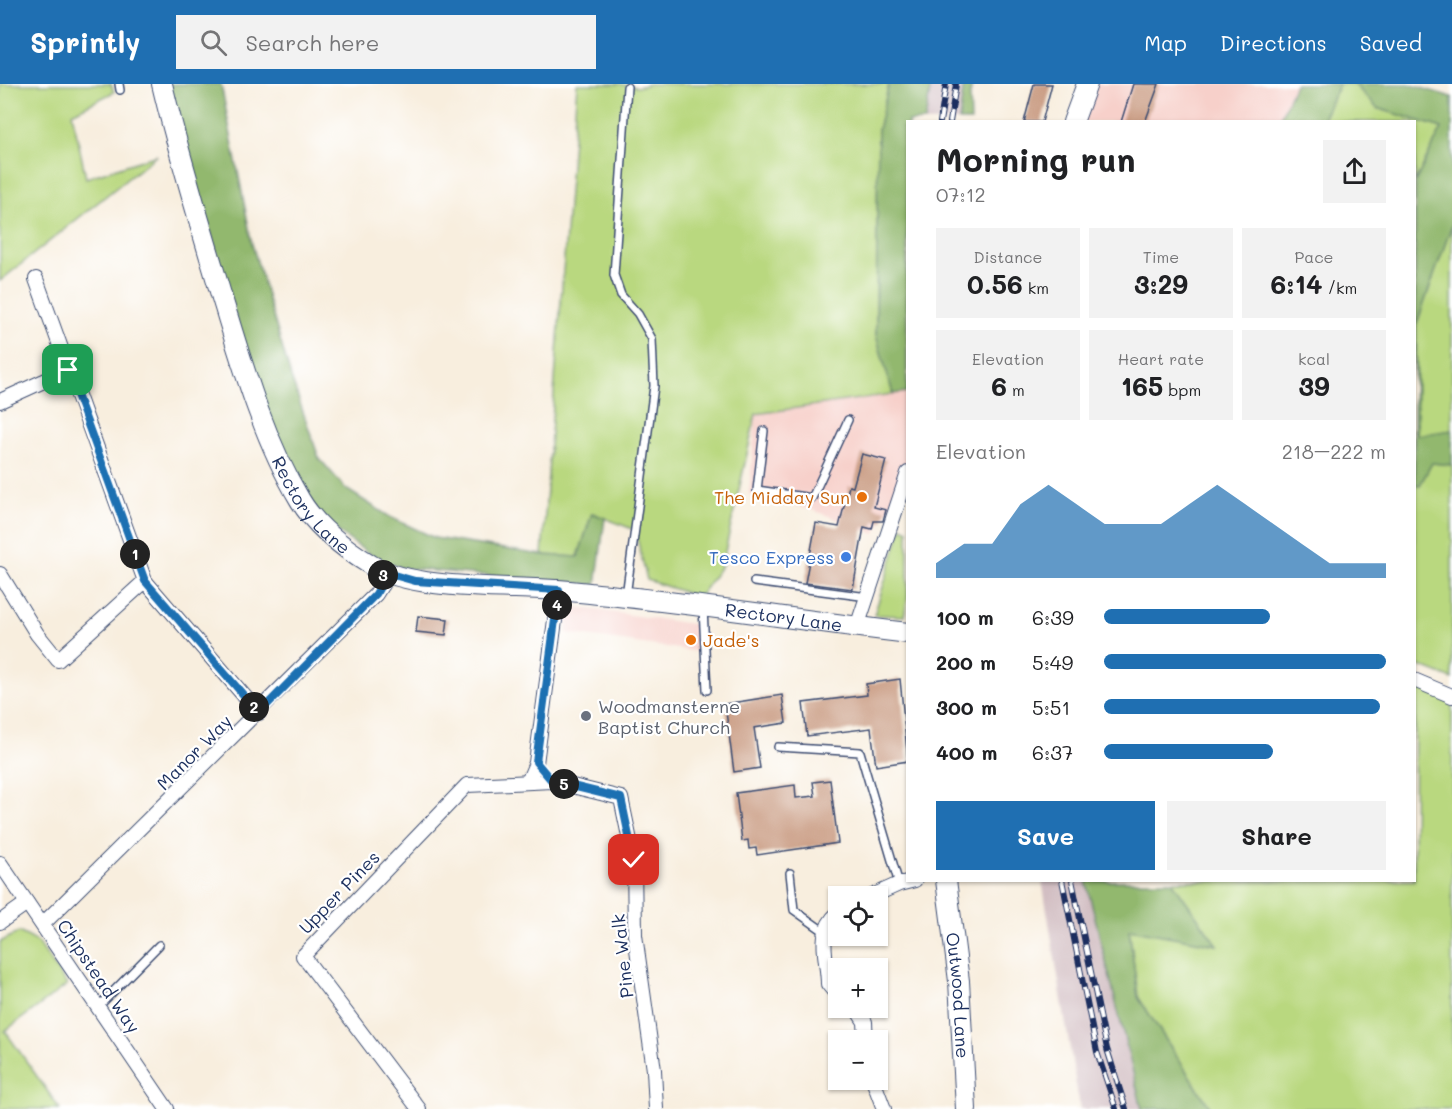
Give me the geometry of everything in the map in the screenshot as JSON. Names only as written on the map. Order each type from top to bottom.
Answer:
[{"type":"main road","name":"Rectory Lane","points":[[162,84],[179,158],[246,375],[273,444],[300,499],[317,522],[356,555],[383,572],[415,581],[559,590],[906,633]]},
{"type":"main road","points":[[1074,120],[1087,84]]},
{"type":"main road","name":"Outwood Lane","points":[[946,882],[959,981],[966,1109]]},
{"type":"street","points":[[36,279],[145,581],[259,713]]},
{"type":"street","points":[[0,401],[68,370]]},
{"type":"street","points":[[857,627],[901,516],[906,485]]},
{"type":"street","name":"Manor Way","points":[[43,924],[259,713],[376,594],[382,583],[383,572]]},
{"type":"street","points":[[0,574],[37,634],[58,660],[145,581]]},
{"type":"street","points":[[528,782],[536,762],[559,590]]},
{"type":"street","points":[[1416,681],[1452,696]]},
{"type":"street","points":[[536,762],[552,781]]},
{"type":"street","name":"Pine Walk","points":[[528,782],[552,781],[621,798],[634,860],[635,935],[654,1070],[656,1109]]},
{"type":"street","name":"Upper Pines","points":[[419,1109],[303,956],[467,785],[528,782]]},
{"type":"street","name":"Chipstead Way","points":[[0,863],[167,1109]]},
{"type":"street","points":[[888,889],[907,882]]},
{"type":"street","points":[[0,922],[27,903]]},
{"type":"street","points":[[828,924],[823,952],[828,971]]},
{"type":"street","points":[[877,1090],[884,1109]]},
{"type":"lane","points":[[626,598],[654,386],[652,339],[638,314],[621,295],[614,275],[627,87]]},
{"type":"lane","points":[[764,431],[757,490],[812,498],[848,420]]},
{"type":"lane","points":[[754,582],[867,597]]},
{"type":"lane","points":[[703,608],[707,690]]},
{"type":"lane","points":[[778,747],[860,752],[899,884]]},
{"type":"lane","points":[[790,873],[794,910],[825,932]]},
{"type":"lane","points":[[98,1006],[159,945]]},
{"type":"shaded area","points":[[931,84],[964,84],[959,120],[925,120]]},
{"type":"shaded area","points":[[1087,84],[1320,84],[1302,120],[1074,120]]},
{"type":"shaded area","points":[[906,392],[906,480],[875,534],[813,510],[749,494],[756,414]]},
{"type":"shaded area","points":[[568,606],[699,625],[700,652],[566,633]]},
{"type":"shaded area","points":[[1042,882],[1086,882],[1142,1109],[1080,1109]]},
{"type":"green space","points":[[0,84],[111,84],[114,92],[72,113],[86,178],[157,155],[0,281]]},
{"type":"green space","points":[[167,84],[221,84],[252,244],[291,377],[319,458],[346,489],[390,517],[435,538],[542,555],[578,557],[592,513],[605,518],[596,585],[402,568],[371,555],[338,532],[312,505],[285,455],[256,387]]},
{"type":"green space","points":[[577,84],[619,84],[637,87],[649,84],[889,84],[878,130],[876,335],[893,394],[756,414],[722,565],[699,597],[647,580],[635,530],[592,513],[578,557],[542,555]]},
{"type":"green space","points":[[889,84],[931,84],[925,120],[906,120],[906,392],[893,394],[876,335],[878,130]]},
{"type":"green space","points":[[964,84],[972,84],[971,120],[959,120]]},
{"type":"green space","points":[[1295,84],[1339,84],[1322,120],[1279,120]]},
{"type":"green space","points":[[1339,84],[1354,84],[1377,108],[1416,120],[1323,120]]},
{"type":"green space","points":[[1354,84],[1409,84],[1452,97],[1452,225],[1416,326],[1416,180],[1442,128],[1377,108]]},
{"type":"green space","points":[[1416,120],[1442,128],[1416,180]]},
{"type":"green space","points":[[1452,225],[1452,430],[1417,436],[1416,326]]},
{"type":"green space","points":[[1416,326],[1417,435],[1452,430],[1452,465],[1432,463],[1420,485],[1416,484]]},
{"type":"green space","points":[[1432,463],[1452,465],[1452,679],[1416,664],[1416,484],[1420,485]]},
{"type":"green space","points":[[902,527],[906,529],[904,616],[874,615]]},
{"type":"green space","points":[[1416,680],[1452,696],[1452,1109],[1211,1109],[1138,997],[1129,928],[1216,945],[1173,882],[1416,882]]},
{"type":"green space","points":[[1086,882],[1173,882],[1217,945],[1129,929],[1138,997],[1211,1109],[1142,1109]]},
{"type":"green space","points":[[19,932],[38,942],[67,985],[5,1031],[60,1109],[0,1109],[0,942]]},
{"type":"building","points":[[1034,84],[1052,84],[1043,120],[1025,120]]},
{"type":"building","points":[[1133,84],[1159,84],[1146,120],[1122,120]]},
{"type":"building","points":[[862,454],[886,460],[874,507],[886,510],[883,521],[874,521],[872,529],[864,527],[853,589],[805,583],[816,523],[839,527],[849,486],[853,487]]},
{"type":"building","points":[[418,616],[448,619],[446,635],[416,632]]},
{"type":"building","points":[[900,679],[906,761],[876,766],[871,728],[807,736],[803,703],[867,695],[866,684]]},
{"type":"building","points":[[782,695],[786,723],[754,728],[760,768],[734,772],[725,704]]},
{"type":"building","points":[[830,780],[838,843],[757,855],[756,848],[749,849],[748,840],[742,841],[736,793],[795,785],[796,798],[815,796],[813,782]]},
{"type":"railway","points":[[940,120],[946,84]]},
{"type":"railway","points":[[950,120],[956,84]]},
{"type":"railway","points":[[1062,882],[1097,1052],[1116,1109]]},
{"type":"railway","points":[[1072,882],[1107,1049],[1126,1109]]},
{"type":"place","name":"The Midday Sun","points":[[862,497]]},
{"type":"place","name":"Tesco Express","points":[[846,557]]},
{"type":"place","name":"Jade's","points":[[691,640]]},
{"type":"place","name":"Woodmansterne Baptist Church","points":[[586,716]]},
{"type":"route","points":[[68,370],[145,581],[259,713],[376,594],[382,583],[383,572],[415,581],[559,590],[536,762],[552,781],[621,798],[634,860]]}]
